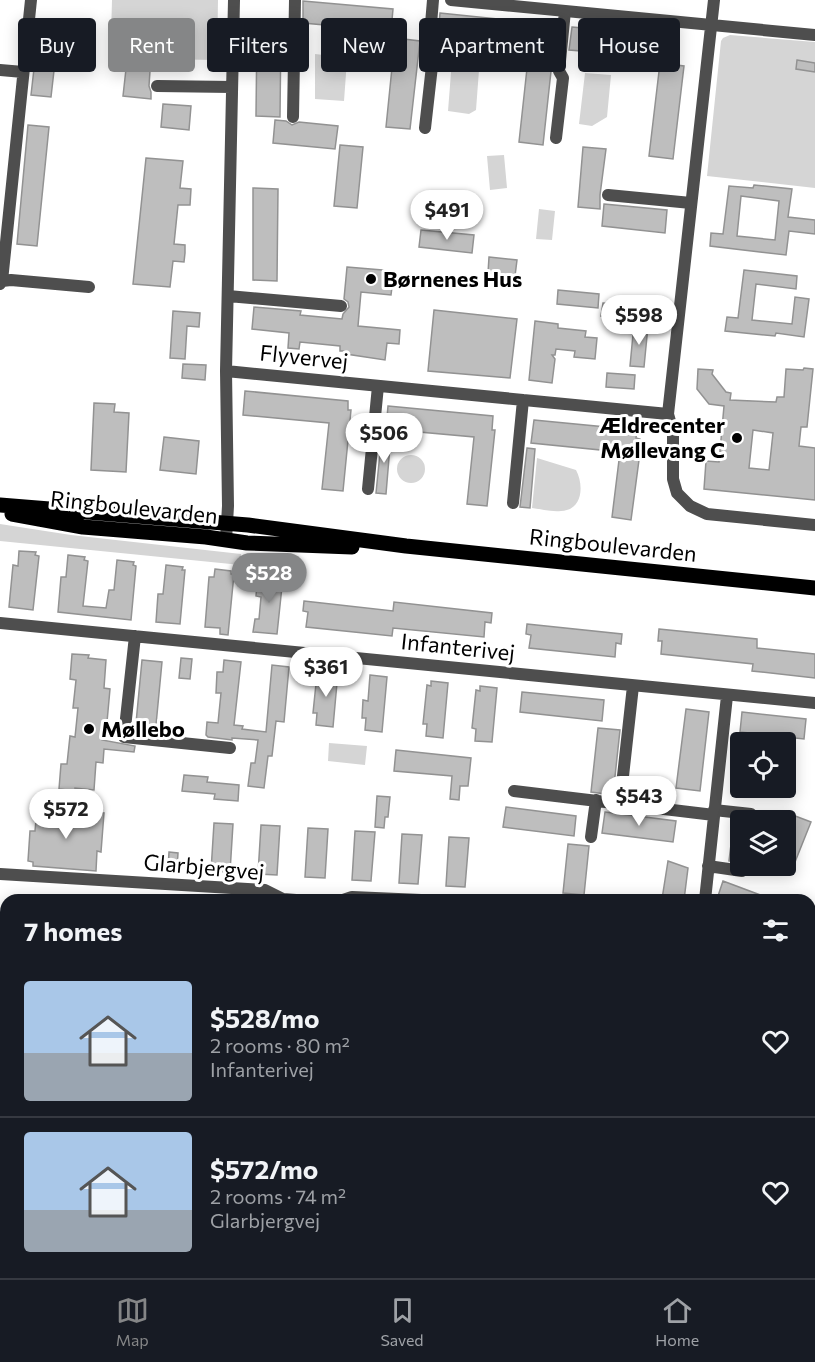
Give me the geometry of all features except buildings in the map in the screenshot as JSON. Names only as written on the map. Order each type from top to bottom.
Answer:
[{"type":"main road","name":"Ringboulevarden","points":[[0,505],[248,525],[406,546],[815,588]]},
{"type":"main road","name":"Ringboulevarden","points":[[0,512],[83,527],[270,544],[372,548],[406,546]]},
{"type":"street","points":[[29,18],[31,0]]},
{"type":"street","points":[[226,540],[228,524],[226,371],[234,0]]},
{"type":"street","points":[[293,117],[295,0]]},
{"type":"street","points":[[425,128],[432,66],[428,60],[433,0]]},
{"type":"street","points":[[451,0],[815,35]]},
{"type":"street","points":[[714,0],[668,414],[673,432],[673,479],[677,493],[690,506],[707,514],[815,525]]},
{"type":"street","points":[[556,138],[563,78],[559,71],[566,11]]},
{"type":"street","points":[[0,70],[18,72]]},
{"type":"street","points":[[23,72],[1,283],[11,280],[89,287]]},
{"type":"street","points":[[157,86],[232,87]]},
{"type":"street","points":[[608,195],[691,203]]},
{"type":"street","points":[[228,296],[341,306]]},
{"type":"street","name":"Flyvervej","points":[[226,371],[668,414]]},
{"type":"street","name":"Flyvervej","points":[[368,489],[378,386]]},
{"type":"street","points":[[513,503],[524,400]]},
{"type":"street","name":"Infanterivej","points":[[0,623],[815,704]]},
{"type":"street","points":[[135,636],[124,737],[230,748]]},
{"type":"street","points":[[620,803],[633,686]]},
{"type":"street","points":[[706,894],[727,696]]},
{"type":"street","points":[[514,790],[730,813]]},
{"type":"street","points":[[591,837],[596,800]]},
{"type":"street","points":[[708,866],[730,869]]},
{"type":"street","name":"Glarbjergvej","points":[[0,874],[265,890],[273,894]]},
{"type":"shaded area","points":[[112,0],[218,0],[218,18],[207,18],[207,60],[195,60],[195,18],[112,18]]},
{"type":"shaded area","points":[[730,35],[815,42],[815,188],[707,176],[721,41]]},
{"type":"shaded area","points":[[315,54],[321,55],[321,72],[346,72],[344,101],[315,99]]},
{"type":"shaded area","points":[[451,72],[479,72],[476,110],[469,114],[448,111]]},
{"type":"shaded area","points":[[585,73],[611,75],[607,117],[592,126],[579,124]]},
{"type":"shaded area","points":[[504,155],[507,188],[490,190],[487,156]]},
{"type":"shaded area","points":[[539,209],[555,211],[552,240],[536,239]]},
{"type":"shaded area","points":[[411,455],[421,459],[425,469],[421,479],[411,483],[401,479],[397,469],[401,459]]},
{"type":"shaded area","points":[[537,458],[576,470],[581,489],[578,502],[574,506],[568,510],[557,511],[532,508]]},
{"type":"shaded area","points":[[0,524],[71,535],[241,554],[241,565],[0,541]]},
{"type":"shaded area","points":[[329,743],[367,746],[365,765],[328,761]]},
{"type":"place","name":"Børnenes Hus","points":[[371,279]]},
{"type":"place","name":"Ældrecenter Møllevang C","points":[[737,438]]},
{"type":"place","name":"Møllebo","points":[[89,729]]}]
